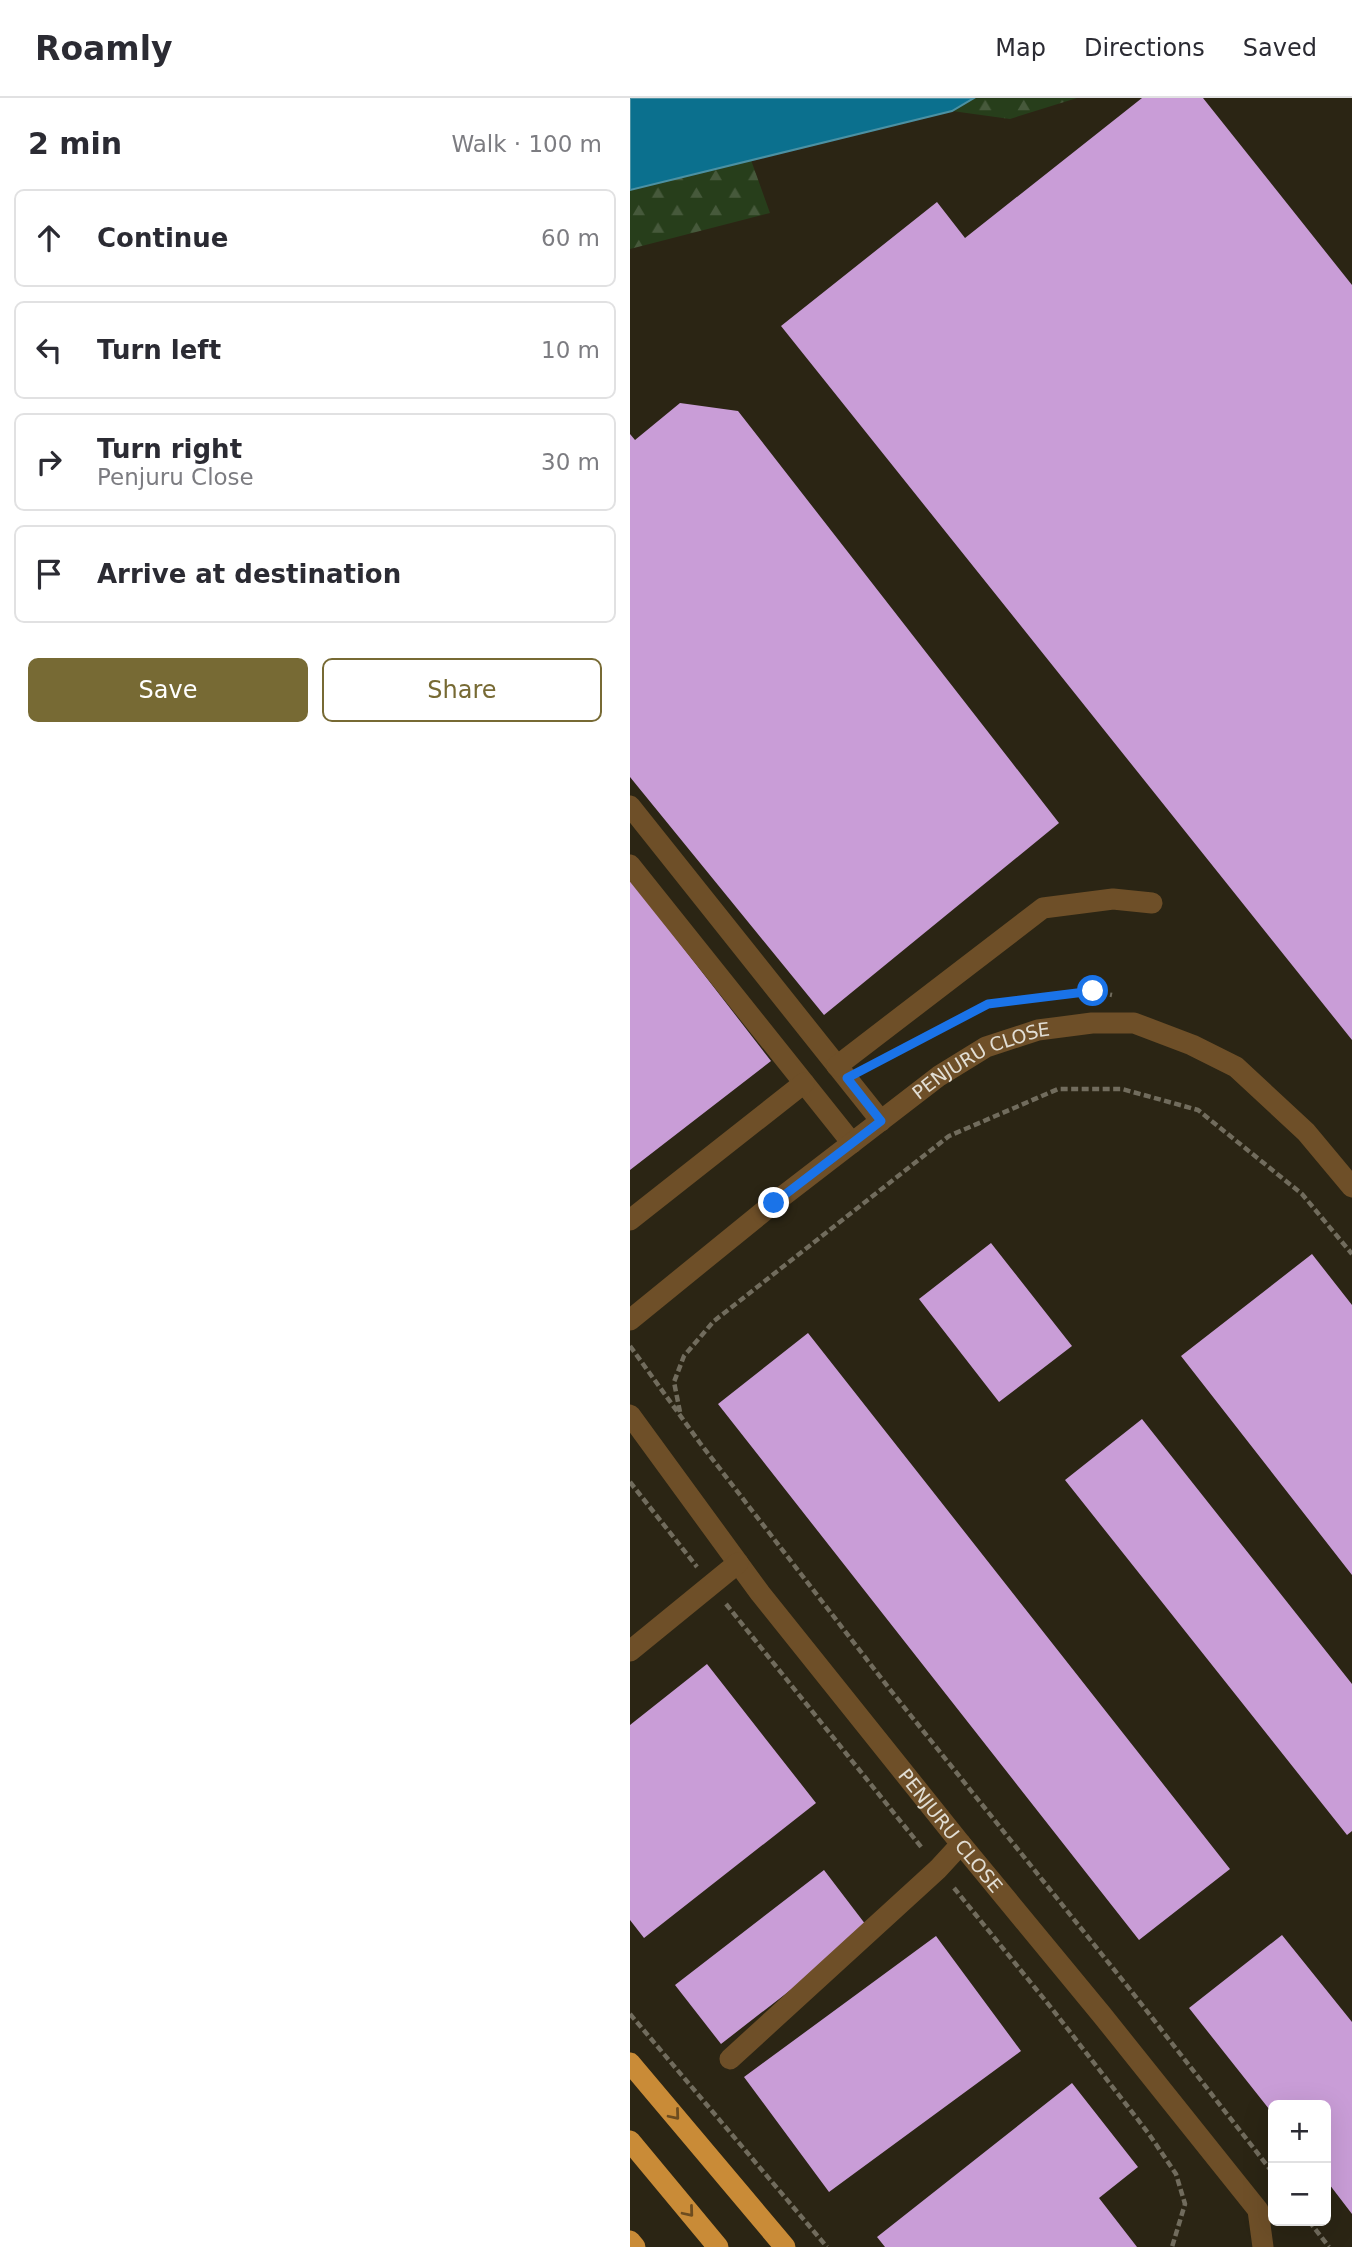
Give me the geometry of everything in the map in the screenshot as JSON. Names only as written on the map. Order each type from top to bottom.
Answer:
[{"type":"highway","points":[[630,2063],[785,2247]]},
{"type":"highway","points":[[630,2141],[718,2247]]},
{"type":"highway","points":[[630,2241],[635,2247]]},
{"type":"street","points":[[630,806],[881,1121]]},
{"type":"street","points":[[630,865],[852,1143]]},
{"type":"street","points":[[837,1066],[1043,908],[1113,899],[1152,903]]},
{"type":"street","name":"PENJURU CLOSE","points":[[630,1320],[774,1203],[939,1076],[986,1047],[1038,1030],[1092,1023],[1134,1023],[1192,1045],[1236,1067],[1306,1132],[1352,1188]]},
{"type":"street","points":[[630,1220],[804,1083]]},
{"type":"street","name":"PENJURU CLOSE","points":[[630,1415],[738,1563],[961,1844],[1258,2210],[1263,2247]]},
{"type":"street","points":[[630,1651],[738,1563]]},
{"type":"street","points":[[730,2059],[961,1844]]},
{"type":"path","points":[[906,1047],[988,1004],[1093,991],[1118,997]]},
{"type":"path","points":[[680,1415],[674,1382],[684,1356],[714,1321],[949,1136],[1058,1089],[1122,1089],[1198,1110],[1302,1194],[1352,1254]]},
{"type":"path","points":[[630,1346],[699,1443],[888,1687],[1132,1992],[1268,2168]]},
{"type":"path","points":[[630,2014],[827,2247]]},
{"type":"path","points":[[1313,2226],[1329,2247]]},
{"type":"green space","points":[[974,98],[1077,98],[1010,119],[952,111]]},
{"type":"green space","points":[[751,160],[770,213],[630,249],[630,190]]},
{"type":"water","points":[[630,98],[974,98],[952,111],[630,190]]},
{"type":"building","points":[[1142,98],[1203,98],[1352,285],[1352,1040],[781,326],[937,202],[965,238]]},
{"type":"building","points":[[680,403],[738,411],[1059,823],[824,1015],[630,777],[630,434],[635,440]]},
{"type":"building","points":[[630,879],[771,1061],[630,1170]]},
{"type":"building","points":[[991,1243],[1072,1346],[999,1402],[919,1299]]},
{"type":"building","points":[[1312,1254],[1352,1305],[1352,1575],[1181,1356]]},
{"type":"building","points":[[808,1333],[1230,1869],[1139,1940],[718,1404]]},
{"type":"building","points":[[1142,1419],[1352,1684],[1352,1831],[1347,1835],[1065,1480]]},
{"type":"building","points":[[707,1664],[816,1803],[644,1938],[630,1920],[630,1725]]},
{"type":"building","points":[[824,1870],[869,1929],[721,2044],[675,1985]]},
{"type":"building","points":[[1282,1935],[1352,2022],[1352,2214],[1331,2187],[1331,2100],[1268,2100],[1268,2108],[1189,2008]]},
{"type":"building","points":[[936,1936],[1021,2051],[829,2192],[744,2077]]},
{"type":"building","points":[[1072,2083],[1138,2167],[1099,2198],[1137,2247],[885,2247],[877,2237]]},
{"type":"route","points":[[774,1203],[881,1121],[847,1078],[988,1004],[1093,991]]}]
